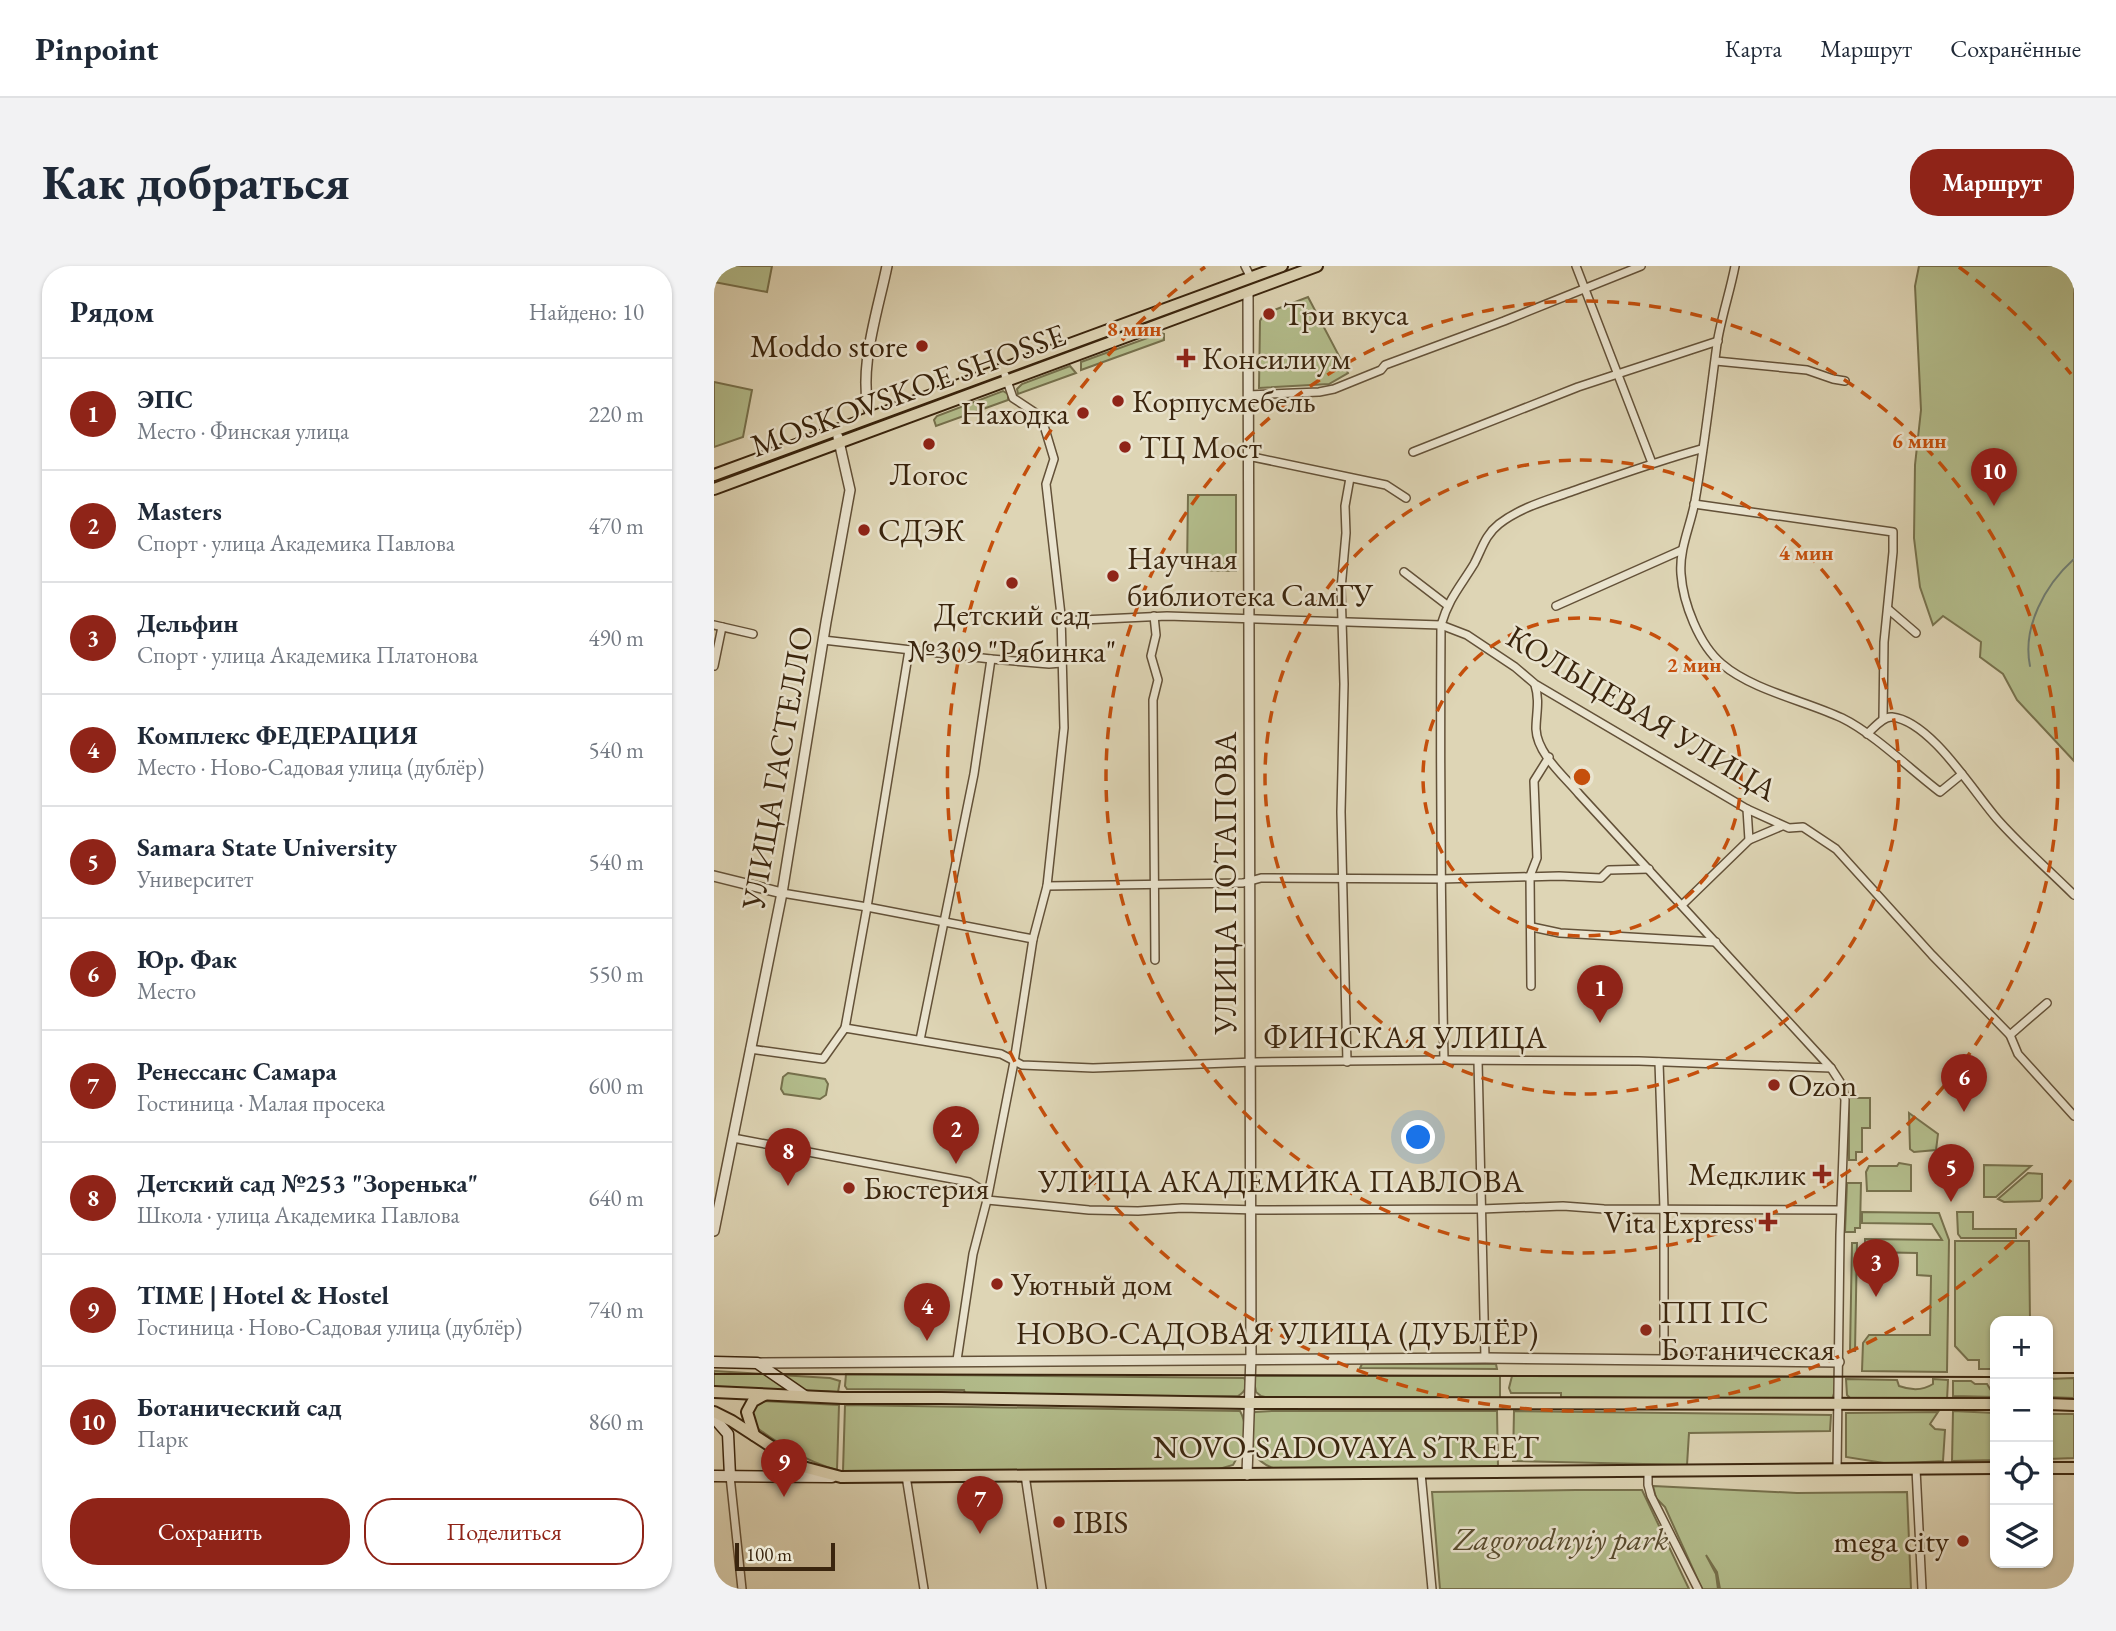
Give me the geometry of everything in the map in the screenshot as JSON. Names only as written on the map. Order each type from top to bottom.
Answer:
[{"type":"main road","name":"MOSKOVSKOE SHOSSE","points":[[1249,285],[1282,266]]},
{"type":"main road","name":"MOSKOVSKOE SHOSSE","points":[[714,489],[1299,266]]},
{"type":"main road","name":"MOSKOVSKOE SHOSSE","points":[[714,475],[1249,285],[1317,266]]},
{"type":"main road","name":"MOSKOVSKOE SHOSSE","points":[[714,482],[839,440]]},
{"type":"main road","name":"НОВО-САДОВАЯ УЛИЦА (ДУБЛЁР)","points":[[714,1362],[757,1363]]},
{"type":"main road","points":[[757,1363],[804,1396]]},
{"type":"main road","name":"NOVO-SADOVAYA STREET","points":[[714,1392],[842,1398],[1249,1403],[1990,1404]]},
{"type":"main road","points":[[754,1435],[747,1412],[753,1401],[764,1395]]},
{"type":"main road","points":[[2053,1404],[2074,1405]]},
{"type":"main road","name":"NOVO-SADOVAYA STREET","points":[[714,1412],[803,1467],[841,1477],[1990,1468]]},
{"type":"main road","points":[[714,1418],[728,1434],[730,1476]]},
{"type":"main road","points":[[2053,1468],[2074,1468]]},
{"type":"main road","points":[[714,1476],[841,1477]]},
{"type":"street","points":[[871,418],[866,402],[865,377],[887,266]]},
{"type":"street","points":[[1245,266],[1249,285]]},
{"type":"street","points":[[1576,266],[1652,463]]},
{"type":"street","points":[[1248,395],[1319,393],[1334,389],[1381,370],[1385,365],[1641,266]]},
{"type":"street","points":[[1735,266],[1718,341],[1694,504],[1682,550],[1681,573],[1685,596],[1707,646],[1720,663],[1741,678],[1845,720],[1867,734],[1940,792],[1962,774]]},
{"type":"street","name":"УЛИЦА ПОТАПОВА","points":[[1247,1475],[1251,1360],[1249,285]]},
{"type":"street","points":[[1413,452],[1578,387],[1718,341]]},
{"type":"street","points":[[1716,361],[1807,370],[1845,381]]},
{"type":"street","points":[[957,1360],[973,1254],[987,1200],[1014,1062],[1032,939],[1047,886],[1064,728],[1061,621],[1046,484],[1054,459],[1045,429],[1037,414],[1013,398],[1006,378]]},
{"type":"street","name":"УЛИЦА ГАСТЕЛЛО","points":[[714,1231],[782,893],[850,490],[839,440]]},
{"type":"street","points":[[1444,1060],[1440,879],[1441,625],[1447,605],[1475,562],[1481,545],[1500,523],[1526,508],[1652,463],[1702,449]]},
{"type":"street","points":[[1248,456],[1386,485],[1406,498]]},
{"type":"street","points":[[1347,1062],[1341,813],[1341,589],[1346,533],[1345,506],[1350,478]]},
{"type":"street","points":[[1694,504],[1893,532],[1884,642],[1882,719]]},
{"type":"street","points":[[1556,606],[1682,550]]},
{"type":"street","points":[[1404,572],[1447,605]]},
{"type":"street","points":[[1888,609],[1916,633]]},
{"type":"street","points":[[1154,615],[1156,635],[1151,656],[1157,680],[1153,700],[1155,960]]},
{"type":"street","name":"КОЛЬЦЕВАЯ УЛИЦА","points":[[1061,621],[1154,615],[1343,621],[1441,625],[1467,635],[1535,684],[1747,809],[1788,828],[1803,827],[1836,849],[1932,955],[2010,1035],[2018,1054],[2074,1116]]},
{"type":"street","points":[[714,666],[718,626],[753,634]]},
{"type":"street","points":[[823,640],[991,659],[1062,663]]},
{"type":"street","points":[[750,1049],[823,1059],[845,1028],[909,650]]},
{"type":"street","points":[[920,1040],[974,774],[991,659]]},
{"type":"street","points":[[1535,684],[1539,696],[1537,736],[1549,757],[1838,1076],[1844,1095],[1840,1210],[1838,1470]]},
{"type":"street","points":[[1867,734],[1882,719],[1894,717],[1928,736],[1997,819],[2074,895]]},
{"type":"street","points":[[1531,986],[1530,876],[1537,858],[1534,781],[1549,757]]},
{"type":"street","points":[[1747,809],[1749,840]]},
{"type":"street","points":[[1682,905],[1749,840],[1782,826]]},
{"type":"street","points":[[1047,886],[1243,883],[1261,878],[1601,878],[1609,870],[1649,869]]},
{"type":"street","points":[[714,876],[782,893],[1032,939]]},
{"type":"street","points":[[1532,927],[1560,933],[1716,942]]},
{"type":"street","points":[[2010,1035],[2047,1003]]},
{"type":"street","name":"ФИНСКАЯ УЛИЦА","points":[[845,1028],[1001,1054],[1022,1065],[1093,1068],[1250,1062],[1444,1060],[1659,1062],[1831,1068]]},
{"type":"street","points":[[1478,1061],[1485,1358]]},
{"type":"street","points":[[1659,1062],[1664,1209],[1664,1359]]},
{"type":"street","points":[[733,1138],[969,1182],[979,1188],[987,1200]]},
{"type":"street","name":"УЛИЦА АКАДЕМИКА ПАВЛОВА","points":[[987,1200],[1089,1210],[1138,1211],[1182,1208],[1481,1209],[1563,1206],[1604,1209],[1840,1210]]},
{"type":"street","name":"НОВО-САДОВАЯ УЛИЦА (ДУБЛЁР)","points":[[757,1363],[1485,1358],[1839,1362]]},
{"type":"street","points":[[1916,1469],[1922,1589]]},
{"type":"street","points":[[1648,1472],[1651,1496],[1698,1589]]},
{"type":"street","points":[[1421,1473],[1432,1589]]},
{"type":"street","points":[[1025,1475],[1042,1589]]},
{"type":"street","points":[[730,1476],[742,1589]]},
{"type":"street","points":[[906,1476],[924,1589]]},
{"type":"green space","points":[[714,266],[772,266],[767,292],[714,282]]},
{"type":"green space","points":[[1919,266],[2074,266],[2074,761],[2017,700],[2003,674],[1980,657],[1981,642],[1943,616],[1933,625],[1920,587],[1914,538],[1915,465],[1921,410],[1915,286]]},
{"type":"green space","points":[[1308,297],[1348,373],[1329,384],[1259,388],[1260,321],[1264,314]]},
{"type":"green space","points":[[1164,334],[1164,340],[1081,370],[1081,362]]},
{"type":"green space","points":[[1070,366],[1076,373],[1018,394],[1017,389],[1022,384]]},
{"type":"green space","points":[[714,382],[752,390],[743,437],[714,447]]},
{"type":"green space","points":[[1003,391],[1008,394],[1008,400],[936,426],[934,420],[937,416]]},
{"type":"green space","points":[[1188,495],[1236,495],[1236,571],[1187,570]]},
{"type":"green space","points":[[788,1073],[825,1079],[828,1084],[826,1095],[820,1099],[784,1094],[781,1089],[783,1077]]},
{"type":"green space","points":[[1849,1098],[1870,1098],[1870,1128],[1862,1128],[1862,1152],[1856,1152],[1856,1160],[1849,1160]]},
{"type":"green space","points":[[1909,1113],[1938,1134],[1936,1150],[1914,1152],[1910,1149]]},
{"type":"green space","points":[[1899,1163],[1911,1165],[1911,1191],[1867,1191],[1866,1172],[1869,1166],[1897,1166]]},
{"type":"green space","points":[[1984,1165],[2031,1166],[1996,1197],[1984,1197]]},
{"type":"green space","points":[[2028,1173],[2042,1174],[2040,1201],[2004,1202],[1998,1199]]},
{"type":"green space","points":[[1847,1183],[1861,1183],[1860,1228],[1855,1228],[1855,1232],[1845,1232]]},
{"type":"green space","points":[[1862,1212],[1939,1213],[1949,1240],[1947,1372],[1862,1371],[1863,1343],[1869,1335],[1930,1335],[1931,1276],[1917,1275],[1917,1253],[1865,1252],[1865,1239],[1942,1240],[1932,1224],[1862,1223]]},
{"type":"green space","points":[[1957,1212],[1973,1212],[1973,1229],[2016,1229],[2016,1238],[1961,1238],[1958,1234]]},
{"type":"green space","points":[[1955,1241],[2029,1241],[2030,1316],[1990,1316],[1990,1369],[1979,1369],[1979,1360],[1968,1360],[1955,1346]]},
{"type":"green space","points":[[1852,1243],[1857,1243],[1855,1351],[1850,1351]]},
{"type":"green space","points":[[1362,1364],[1496,1364],[1497,1369],[1360,1368]]},
{"type":"green space","points":[[714,1371],[830,1378],[840,1381],[838,1392],[714,1388]]},
{"type":"green space","points":[[846,1374],[1244,1378],[1246,1386],[1238,1396],[1118,1397],[965,1393],[964,1390],[847,1389]]},
{"type":"green space","points":[[1253,1376],[1500,1376],[1500,1398],[1269,1398],[1256,1392]]},
{"type":"green space","points":[[1512,1376],[1839,1377],[1832,1400],[1561,1397],[1561,1393],[1511,1393],[1509,1388]]},
{"type":"green space","points":[[2074,1378],[2074,1398],[2053,1397],[2053,1379]]},
{"type":"green space","points":[[1846,1379],[1897,1380],[1899,1386],[1916,1389],[1933,1384],[1933,1379],[1948,1380],[1947,1400],[1850,1398],[1847,1395]]},
{"type":"green space","points":[[1953,1381],[1987,1384],[1990,1389],[1990,1397],[1953,1396]]},
{"type":"green space","points":[[760,1401],[839,1405],[837,1470],[793,1452],[753,1425],[752,1408]]},
{"type":"green space","points":[[845,1405],[1240,1411],[1245,1432],[1240,1452],[1233,1465],[1219,1469],[843,1471]]},
{"type":"green space","points":[[1497,1411],[1498,1467],[1273,1468],[1255,1455],[1249,1420],[1255,1412]]},
{"type":"green space","points":[[1514,1411],[1831,1415],[1830,1431],[1689,1433],[1687,1465],[1513,1461]]},
{"type":"green space","points":[[1953,1411],[1990,1413],[1990,1460],[1952,1461]]},
{"type":"green space","points":[[1938,1412],[1930,1424],[1935,1429],[1945,1430],[1943,1461],[1890,1464],[1846,1457],[1846,1413]]},
{"type":"green space","points":[[2053,1414],[2074,1414],[2074,1458],[2053,1459]]},
{"type":"green space","points":[[1653,1486],[1797,1493],[1907,1492],[1911,1589],[1720,1589],[1717,1572],[1706,1555],[1716,1574],[1718,1589],[1702,1589],[1665,1507],[1656,1498]]},
{"type":"green space","name":"Zagorodnyiy park","points":[[1642,1490],[1689,1589],[1440,1589],[1432,1492]]},
{"type":"waterway","points":[[2030,666],[2029,636],[2038,608],[2054,581],[2074,559]]},
{"type":"tram line","points":[[2053,1373],[2074,1373]]},
{"type":"tram line","points":[[714,1374],[1990,1377]]},
{"type":"place","name":"Три вкуса","points":[[1269,314]]},
{"type":"place","name":"Moddo store","points":[[922,346]]},
{"type":"place","name":"Консилиум","points":[[1186,358]]},
{"type":"place","name":"Корпусмебель","points":[[1118,401]]},
{"type":"place","name":"Находка","points":[[1083,413]]},
{"type":"place","name":"Логос","points":[[929,444]]},
{"type":"place","name":"ТЦ Мост","points":[[1125,447]]},
{"type":"place","name":"Ботанический сад","points":[[1994,506]]},
{"type":"place","name":"СДЭК","points":[[864,530]]},
{"type":"place","name":"Научная библиотека СамГУ","points":[[1113,576]]},
{"type":"place","name":"Детский сад №309 \"Рябинка\"","points":[[1012,583]]},
{"type":"place","name":"ЭПС","points":[[1600,1023]]},
{"type":"place","name":"Ozon","points":[[1774,1085]]},
{"type":"place","name":"Юр. Фак","points":[[1964,1112]]},
{"type":"place","name":"Masters","points":[[956,1164]]},
{"type":"place","name":"Медклик","points":[[1822,1174]]},
{"type":"place","name":"Детский сад №253 \"Зоренька\"","points":[[788,1186]]},
{"type":"place","name":"Бюстерия","points":[[849,1188]]},
{"type":"place","name":"Samara State University","points":[[1951,1202]]},
{"type":"place","name":"Vita Express","points":[[1768,1222]]},
{"type":"place","name":"Уютный дом","points":[[997,1284]]},
{"type":"place","name":"Дельфин","points":[[1876,1297]]},
{"type":"place","name":"ПП ПС Ботаническая","points":[[1646,1330]]},
{"type":"place","name":"Комплекс ФЕДЕРАЦИЯ","points":[[927,1341]]},
{"type":"place","name":"TIME | Hotel & Hostel","points":[[784,1497]]},
{"type":"place","name":"IBIS","points":[[1059,1522]]},
{"type":"place","name":"Ренессанс Самара","points":[[980,1534]]},
{"type":"place","name":"mega city","points":[[1963,1541]]}]
